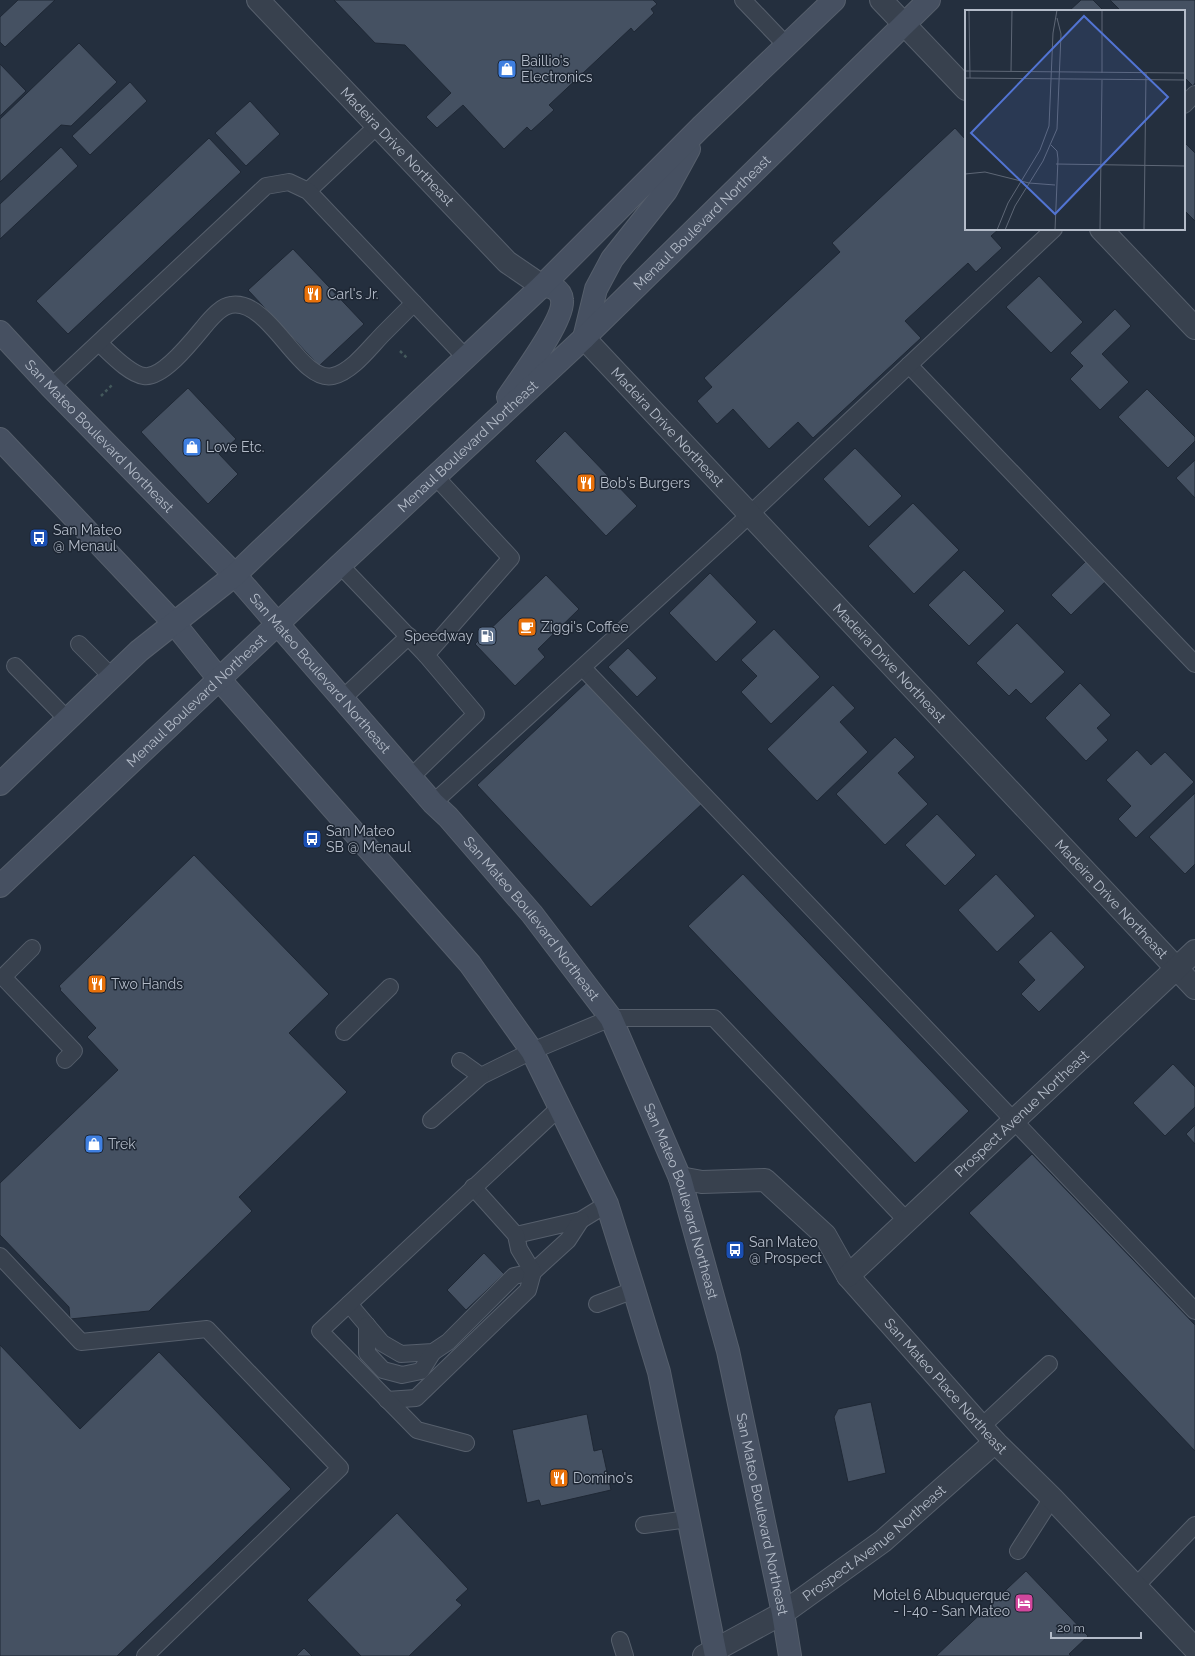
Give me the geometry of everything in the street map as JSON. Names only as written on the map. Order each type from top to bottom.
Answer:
[{"type":"main road","points":[[0,784],[139,651],[235,575],[542,286],[701,127],[834,0]]},
{"type":"main road","name":"Menaul Boulevard Northeast","points":[[0,886],[340,565],[584,338],[930,0]]},
{"type":"main road","points":[[584,338],[596,289],[602,277],[612,259],[666,191],[701,127]]},
{"type":"main road","points":[[491,424],[556,323],[562,308],[562,300],[559,292],[551,286],[542,286]]},
{"type":"main road","name":"San Mateo Boulevard Northeast","points":[[0,332],[51,387],[235,575],[277,625],[532,914],[612,1018],[680,1178],[728,1351],[783,1613],[790,1656]]},
{"type":"main road","points":[[2,444],[174,623],[219,679],[470,964],[532,1051],[607,1204],[659,1372],[688,1518],[712,1654]]},
{"type":"street","name":"Madeira Drive Northeast","points":[[258,0],[507,262],[542,286]]},
{"type":"street","points":[[881,0],[903,25],[965,88]]},
{"type":"street","points":[[1102,230],[1195,328]]},
{"type":"street","name":"Madeira Drive Northeast","points":[[584,338],[1195,988]]},
{"type":"street","name":"Prospect Avenue Northeast","points":[[848,1276],[1195,951]]},
{"type":"street","name":"San Mateo Place Northeast","points":[[680,1178],[702,1182],[765,1180],[825,1235],[848,1276],[988,1434],[1052,1498],[1195,1649]]},
{"type":"street","name":"Prospect Avenue Northeast","points":[[712,1654],[783,1613],[883,1541],[988,1434]]},
{"type":"lane","points":[[743,0],[786,45]]},
{"type":"lane","points":[[1185,104],[1195,94]]},
{"type":"lane","points":[[308,191],[377,126]]},
{"type":"lane","points":[[51,387],[266,186],[289,182],[308,191],[466,357]]},
{"type":"lane","points":[[433,803],[750,515],[1053,230]]},
{"type":"lane","points":[[99,343],[123,366],[145,376],[153,375],[167,367],[222,308],[231,304],[245,306],[262,317],[297,356],[316,374],[333,376],[351,366],[414,303]]},
{"type":"lane","points":[[909,365],[1195,664]]},
{"type":"lane","points":[[426,655],[511,558],[435,476]]},
{"type":"lane","points":[[340,565],[409,636],[476,714],[411,777]]},
{"type":"lane","points":[[342,699],[409,636]]},
{"type":"lane","points":[[79,644],[112,677]]},
{"type":"lane","points":[[15,666],[68,720]]},
{"type":"lane","points":[[583,668],[1195,1311]]},
{"type":"lane","points":[[32,948],[3,977],[10,994],[74,1050],[65,1060]]},
{"type":"lane","points":[[344,1032],[390,987]]},
{"type":"lane","points":[[431,1120],[481,1076],[532,1051],[612,1018],[714,1018],[907,1221]]},
{"type":"lane","points":[[460,1061],[481,1076]]},
{"type":"lane","points":[[466,1443],[417,1430],[320,1332],[559,1108]]},
{"type":"lane","points":[[388,1400],[416,1398],[528,1290],[533,1272],[519,1249],[516,1235],[473,1187]]},
{"type":"lane","points":[[516,1235],[581,1220],[607,1204]]},
{"type":"lane","points":[[367,1324],[367,1353],[383,1370],[402,1375],[421,1370],[433,1352],[448,1342],[514,1276],[533,1272],[568,1240],[581,1220]]},
{"type":"lane","points":[[0,1256],[81,1342],[207,1329],[340,1468],[144,1656]]},
{"type":"lane","points":[[597,1304],[634,1290]]},
{"type":"lane","points":[[349,1304],[382,1343],[401,1354],[433,1352]]},
{"type":"lane","points":[[988,1434],[1050,1364]]},
{"type":"lane","points":[[1018,1551],[1052,1498]]},
{"type":"lane","points":[[644,1525],[688,1518]]},
{"type":"lane","points":[[1136,1586],[1195,1525]]},
{"type":"lane","points":[[620,1640],[625,1656]]},
{"type":"building","points":[[18,0],[55,0],[5,47],[0,42],[0,17]]},
{"type":"building","name":"Baillio's Electronics","points":[[334,0],[653,0],[657,4],[651,9],[654,13],[634,32],[631,28],[549,105],[554,110],[531,131],[527,127],[504,149],[463,105],[437,128],[426,117],[451,93],[405,45],[375,43]]},
{"type":"building","points":[[1081,0],[1093,0],[1103,10],[1070,10]]},
{"type":"building","points":[[1110,0],[1195,0],[1195,83],[1193,86],[1185,78],[1185,10],[1120,10]]},
{"type":"building","points":[[79,43],[117,82],[71,126],[61,125],[0,182],[0,119]]},
{"type":"building","points":[[0,64],[26,91],[0,116]]},
{"type":"building","points":[[130,82],[147,101],[90,155],[72,136]]},
{"type":"building","points":[[250,101],[280,134],[246,166],[215,133]]},
{"type":"building","points":[[955,128],[965,139],[965,230],[998,230],[991,236],[1002,248],[976,272],[968,263],[905,321],[921,338],[813,438],[798,422],[769,449],[733,409],[717,424],[697,401],[712,387],[704,378],[840,252],[832,243]]},
{"type":"building","points":[[209,138],[241,172],[68,334],[36,301]]},
{"type":"building","points":[[1185,143],[1195,153],[1195,221],[1185,211]]},
{"type":"building","points":[[61,147],[78,166],[0,239],[0,204]]},
{"type":"building","points":[[293,249],[364,324],[319,366],[248,290]]},
{"type":"building","points":[[1039,276],[1083,322],[1051,353],[1006,307]]},
{"type":"building","points":[[1115,309],[1131,326],[1102,354],[1129,382],[1100,410],[1070,379],[1083,366],[1070,353]]},
{"type":"building","points":[[188,388],[236,439],[219,454],[238,474],[208,504],[141,432]]},
{"type":"building","points":[[1147,389],[1195,437],[1195,441],[1168,468],[1118,417]]},
{"type":"building","name":"Bob's Burgers","points":[[565,431],[637,506],[606,536],[535,461]]},
{"type":"building","points":[[855,448],[902,496],[869,527],[823,479]]},
{"type":"building","points":[[1195,460],[1195,498],[1176,478]]},
{"type":"building","points":[[913,503],[959,550],[914,594],[868,546]]},
{"type":"building","points":[[1087,560],[1107,580],[1071,615],[1051,595]]},
{"type":"building","points":[[964,570],[1005,611],[969,646],[928,605]]},
{"type":"building","points":[[710,573],[757,622],[716,662],[669,613]]},
{"type":"building","name":"Ziggi's Coffee","points":[[546,575],[579,609],[538,649],[545,657],[515,686],[475,644]]},
{"type":"building","points":[[1017,623],[1065,672],[1031,704],[1016,689],[1009,696],[976,663]]},
{"type":"building","points":[[774,629],[820,677],[771,724],[741,692],[757,676],[741,660]]},
{"type":"building","points":[[628,648],[657,678],[637,697],[608,667]]},
{"type":"building","points":[[588,681],[703,803],[591,907],[477,785]]},
{"type":"building","points":[[1080,683],[1111,715],[1097,728],[1108,740],[1086,761],[1045,718]]},
{"type":"building","points":[[833,685],[855,708],[840,722],[868,752],[817,801],[767,749]]},
{"type":"building","points":[[895,737],[915,757],[898,773],[928,804],[885,845],[836,794]]},
{"type":"building","points":[[1137,750],[1151,765],[1165,752],[1194,782],[1136,838],[1118,819],[1131,806],[1106,780]]},
{"type":"building","points":[[1195,793],[1195,864],[1185,874],[1149,837]]},
{"type":"building","points":[[937,814],[976,855],[945,886],[905,845]]},
{"type":"building","points":[[194,855],[329,994],[289,1033],[347,1092],[239,1197],[252,1211],[149,1311],[70,1319],[69,1307],[0,1235],[0,1183],[118,1070],[87,1037],[96,1028],[60,990],[61,989],[59,986]]},
{"type":"building","points":[[743,874],[969,1111],[915,1163],[688,926]]},
{"type":"building","points":[[996,874],[1035,916],[997,952],[958,910]]},
{"type":"building","points":[[1051,931],[1085,967],[1039,1012],[1021,994],[1035,980],[1018,962]]},
{"type":"building","points":[[1173,1064],[1195,1087],[1195,1107],[1165,1136],[1133,1103]]},
{"type":"building","points":[[1195,1125],[1195,1144],[1186,1134]]},
{"type":"building","points":[[1032,1154],[1195,1325],[1195,1451],[969,1213]]},
{"type":"building","points":[[484,1253],[504,1274],[466,1310],[447,1290]]},
{"type":"building","points":[[0,1345],[80,1429],[159,1352],[291,1489],[117,1656],[0,1656]]},
{"type":"building","points":[[871,1402],[886,1473],[848,1482],[834,1417],[838,1409]]},
{"type":"building","points":[[587,1414],[594,1451],[602,1449],[611,1490],[541,1506],[539,1500],[527,1503],[512,1430]]},
{"type":"building","points":[[397,1513],[468,1589],[456,1600],[462,1605],[409,1656],[361,1656],[307,1600]]},
{"type":"building","name":"Motel 6 Albuquerque - I-40 - San Mateo","points":[[1026,1571],[1088,1636],[1069,1654],[1071,1656],[936,1656]]},
{"type":"building","points":[[304,1648],[312,1656],[296,1656]]},
{"type":"place","name":"Baillio's Electronics","points":[[507,69]]},
{"type":"place","name":"Carl's Jr.","points":[[313,294]]},
{"type":"place","name":"Love Etc.","points":[[192,447]]},
{"type":"place","name":"Bob's Burgers","points":[[586,483]]},
{"type":"place","name":"San Mateo @ Menaul","points":[[39,538]]},
{"type":"place","name":"Ziggi's Coffee","points":[[527,627]]},
{"type":"place","name":"Speedway","points":[[487,636]]},
{"type":"place","name":"San Mateo SB @ Menaul","points":[[312,839]]},
{"type":"place","name":"Two Hands","points":[[97,984]]},
{"type":"place","name":"Trek","points":[[94,1144]]},
{"type":"place","name":"San Mateo @ Prospect","points":[[735,1250]]},
{"type":"place","name":"Domino's","points":[[559,1478]]},
{"type":"place","name":"Motel 6 Albuquerque - I-40 - San Mateo","points":[[1024,1603]]}]
